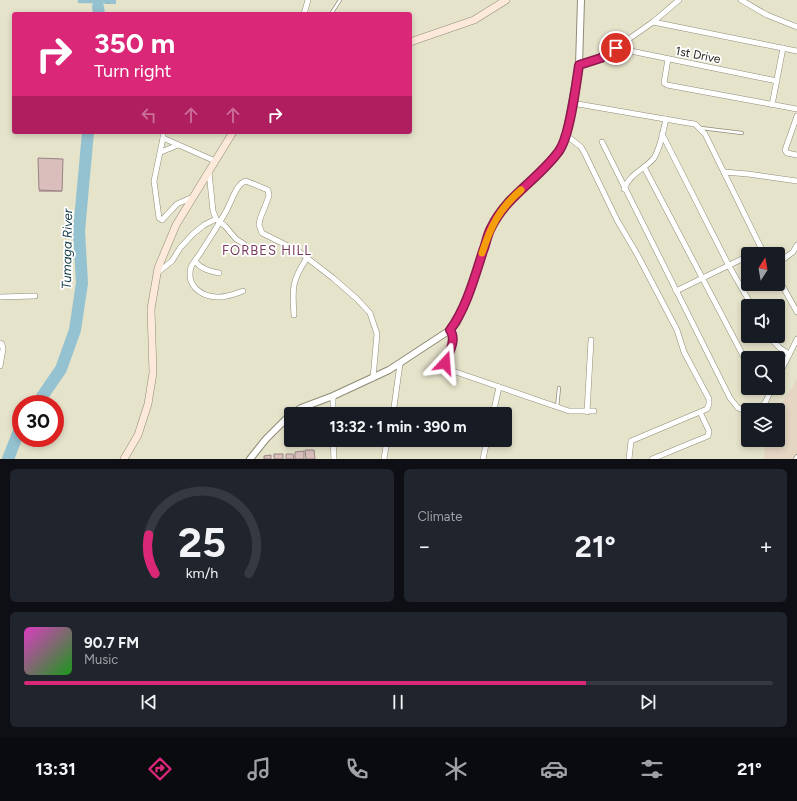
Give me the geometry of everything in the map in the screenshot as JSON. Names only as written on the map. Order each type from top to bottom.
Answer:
[{"type":"main road","points":[[412,41],[474,20],[506,0]]},
{"type":"main road","points":[[124,459],[138,435],[148,404],[153,373],[151,309],[157,273],[167,243],[176,225],[232,134]]},
{"type":"street","points":[[305,12],[308,0]]},
{"type":"street","points":[[304,407],[333,396],[400,364],[450,330],[457,322],[474,280],[490,229],[500,212],[509,200],[533,180],[560,151],[566,135],[579,65],[581,0]]},
{"type":"street","points":[[579,65],[601,58],[653,22],[679,0]]},
{"type":"street","points":[[741,0],[767,15],[797,28]]},
{"type":"street","points":[[653,22],[797,51]]},
{"type":"street","name":"1st Drive","points":[[616,48],[777,81]]},
{"type":"street","points":[[772,105],[783,48]]},
{"type":"street","points":[[668,59],[664,79],[664,83],[667,85],[797,109]]},
{"type":"street","points":[[572,104],[694,124],[699,127],[705,134],[760,247]]},
{"type":"street","points":[[797,118],[785,148],[785,152],[797,155]]},
{"type":"street","points":[[624,189],[629,179],[654,157],[666,119]]},
{"type":"street","points":[[163,134],[161,152],[154,181],[159,218],[162,220],[177,204],[193,197]]},
{"type":"street","points":[[662,134],[729,266],[748,299]]},
{"type":"street","points":[[566,135],[581,146],[617,220],[637,254],[677,330],[684,352],[709,399],[710,404],[707,409],[633,439],[630,443],[629,459]]},
{"type":"street","points":[[790,137],[797,138]]},
{"type":"street","points":[[162,138],[214,161]]},
{"type":"street","points":[[602,142],[624,189],[730,398],[738,408],[741,409]]},
{"type":"street","points":[[161,152],[178,145]]},
{"type":"street","points":[[644,167],[741,352]]},
{"type":"street","points":[[209,171],[214,211],[218,220],[236,239],[244,244]]},
{"type":"street","points":[[724,172],[797,181]]},
{"type":"street","points":[[243,292],[219,298],[202,294],[193,286],[191,281],[191,269],[218,220],[230,205],[239,184],[243,181],[249,181],[269,192],[269,196],[260,219],[259,225],[262,233],[298,251],[357,299],[370,313],[377,334],[377,349],[373,378]]},
{"type":"street","points":[[157,273],[172,261],[180,248],[193,234],[204,225],[218,220]]},
{"type":"street","points":[[785,258],[793,252],[797,245]]},
{"type":"street","points":[[294,315],[294,283],[297,272],[307,258]]},
{"type":"street","points":[[676,291],[741,260]]},
{"type":"street","points":[[195,261],[200,267],[219,273]]},
{"type":"street","points":[[785,291],[797,312]]},
{"type":"street","points":[[0,297],[35,296]]},
{"type":"street","points":[[450,330],[454,335],[454,339],[445,363],[446,368],[451,371],[570,411],[594,411]]},
{"type":"street","points":[[785,362],[797,339]]},
{"type":"street","points":[[587,412],[591,340]]},
{"type":"street","points":[[0,343],[4,349],[0,366]]},
{"type":"street","points":[[775,343],[789,354]]},
{"type":"street","points":[[394,407],[400,364]]},
{"type":"street","points":[[495,407],[499,387]]},
{"type":"street","points":[[333,396],[333,407]]},
{"type":"street","points":[[652,459],[708,436],[709,431],[700,412]]},
{"type":"street","points":[[250,459],[266,439],[284,421]]},
{"type":"street","points":[[333,447],[334,459]]},
{"type":"street","points":[[384,459],[386,447]]},
{"type":"street","points":[[483,459],[486,447]]},
{"type":"lane","points":[[332,12],[340,0]]},
{"type":"lane","points":[[699,127],[742,133]]},
{"type":"lane","points":[[557,407],[559,388]]},
{"type":"shaded area","points":[[797,379],[797,459],[764,459],[765,447],[785,447],[785,403],[782,403]]},
{"type":"water","points":[[78,0],[116,0],[116,4],[78,3]]},
{"type":"building","points":[[38,158],[63,159],[62,191],[39,190]]},
{"type":"building","points":[[305,450],[314,450],[315,459],[306,459]]},
{"type":"building","points":[[304,451],[304,459],[295,459],[295,452]]},
{"type":"building","points":[[274,454],[283,454],[283,459],[274,459]]},
{"type":"building","points":[[286,454],[293,454],[294,459],[286,459]]},
{"type":"building","points":[[271,455],[271,459],[264,459],[264,456]]},
{"type":"waterway","name":"Tumaga River","points":[[98,7],[99,12]]},
{"type":"waterway","name":"Tumaga River","points":[[43,395],[61,369],[75,330],[82,283],[79,231],[88,134]]},
{"type":"waterway","name":"Tumaga River","points":[[8,459],[13,447]]},
{"type":"slow traffic","points":[[482,253],[490,229],[500,212],[509,200],[521,190]]},
{"type":"district","name":"FORBES HILL","points":[[267,250]]},
{"type":"route","points":[[445,363],[454,339],[454,335],[450,330],[457,322],[474,280],[490,229],[509,200],[533,180],[560,151],[566,135],[579,65],[601,58],[616,48]]}]
